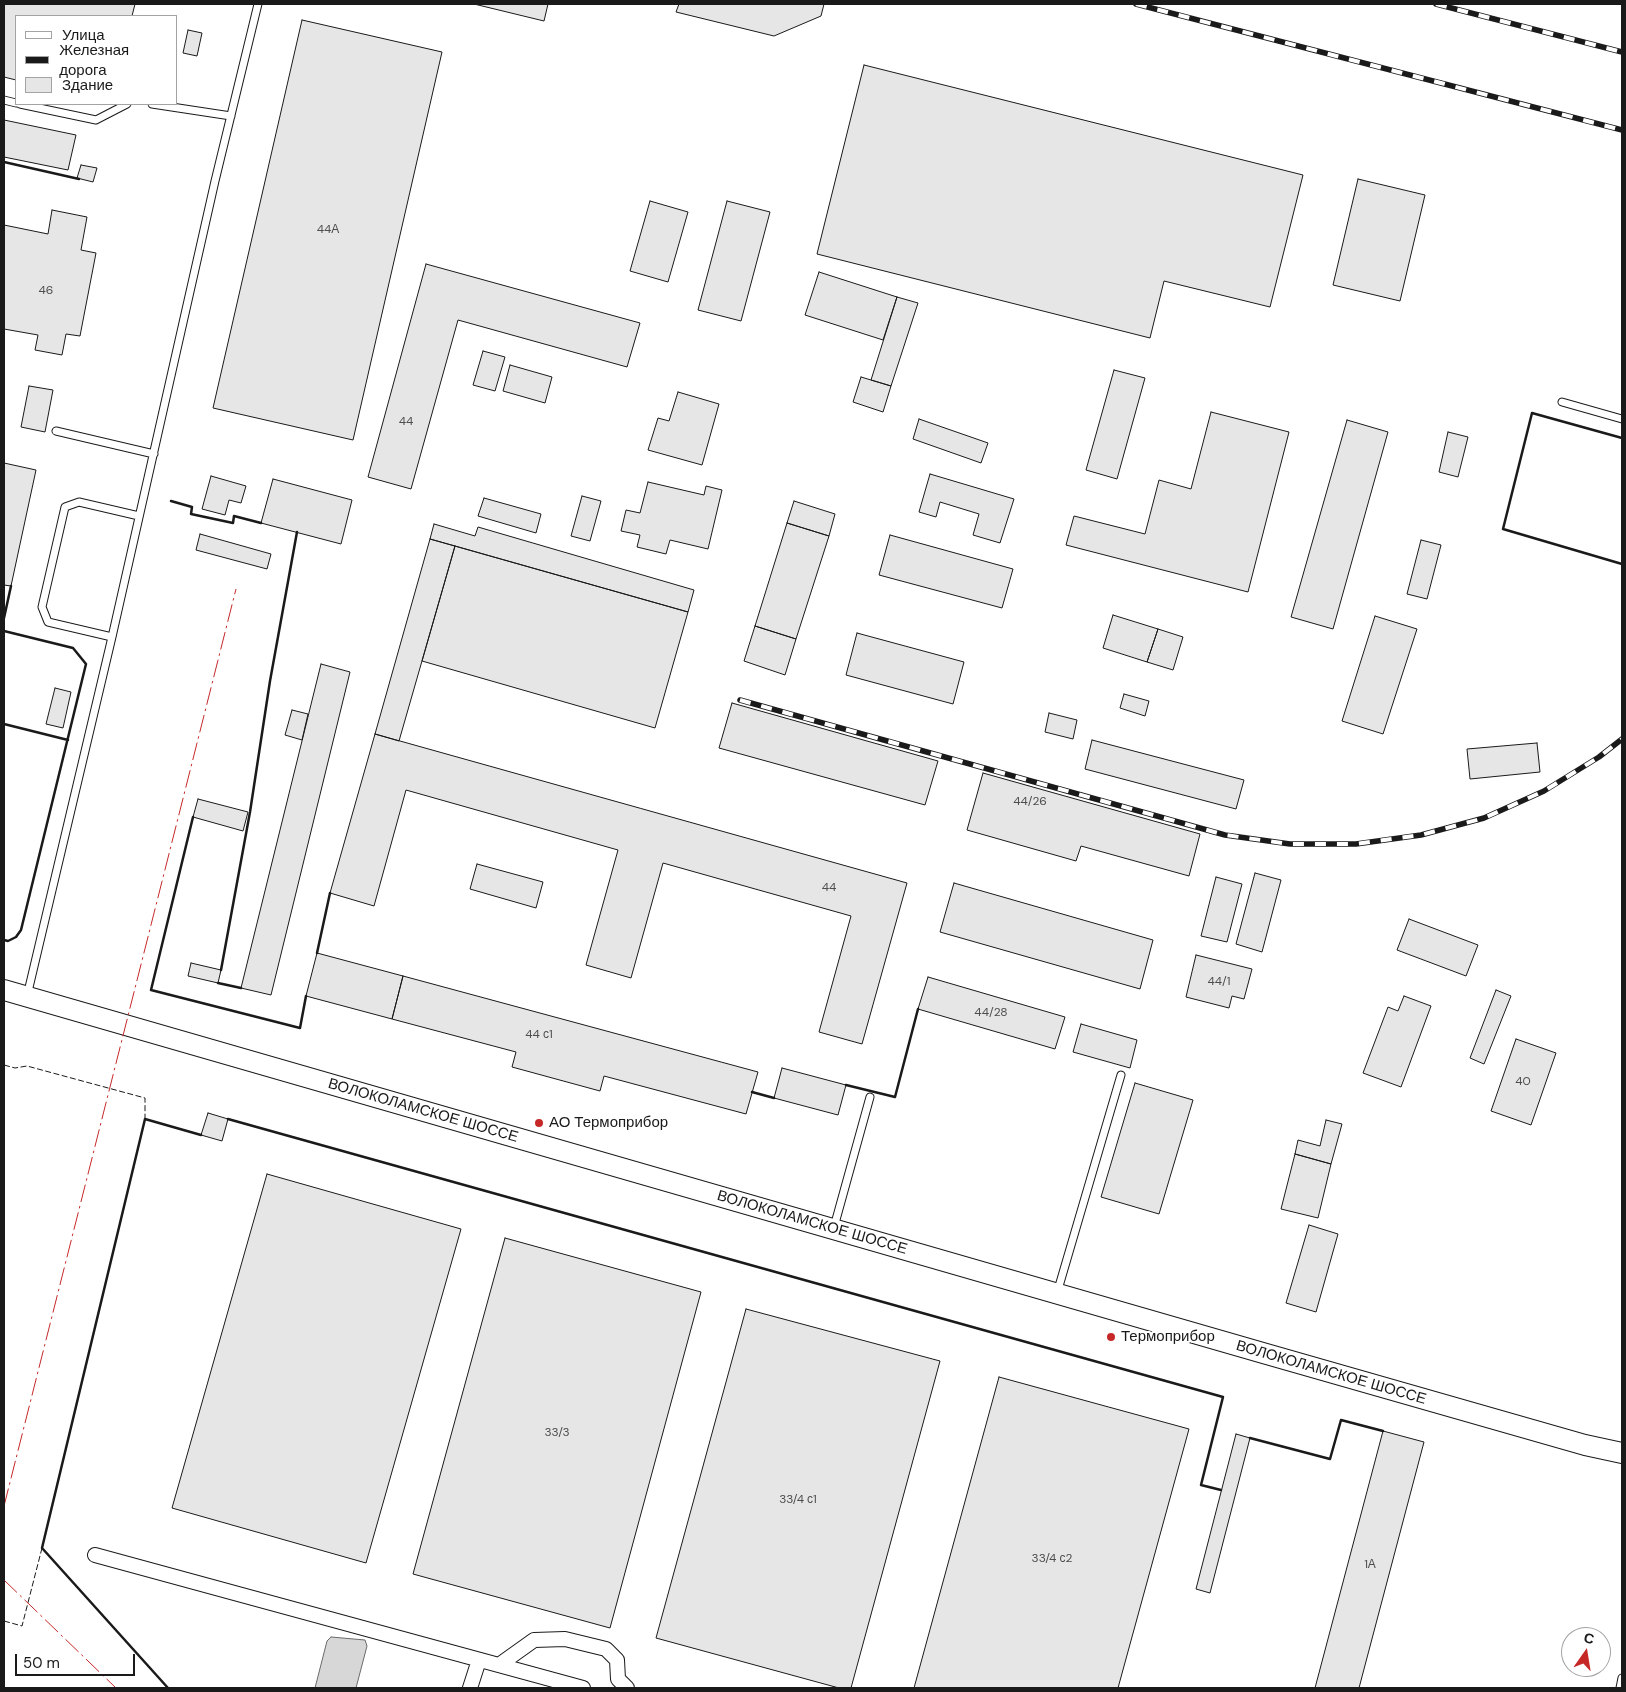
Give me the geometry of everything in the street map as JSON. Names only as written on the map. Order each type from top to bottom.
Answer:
[{"type":"street","name":"ВОЛОКОЛАМСКОЕ ШОССЕ","points":[[4,990],[834,1230],[1576,1442],[1622,1453]]},
{"type":"street","points":[[95,1555],[583,1688]]},
{"type":"street","points":[[499,1665],[534,1640],[565,1639],[606,1649],[617,1660],[618,1679],[627,1688]]},
{"type":"street","points":[[470,1688],[479,1660]]},
{"type":"lane","points":[[27,996],[258,4]]},
{"type":"lane","points":[[25,105],[96,120],[125,105]]},
{"type":"lane","points":[[159,105],[231,116]]},
{"type":"lane","points":[[1562,402],[1622,419]]},
{"type":"lane","points":[[56,431],[154,454]]},
{"type":"lane","points":[[112,637],[48,622],[42,607],[65,508],[79,502],[139,516]]},
{"type":"lane","points":[[1057,1293],[1121,1075]]},
{"type":"lane","points":[[834,1230],[870,1097]]},
{"type":"lane","points":[[1620,1688],[1622,1678]]},
{"type":"shaded area","points":[[331,1637],[365,1640],[367,1646],[356,1688],[315,1688],[327,1641]]},
{"type":"building","points":[[4,4],[135,4],[132,15],[15,15],[15,80],[4,77]]},
{"type":"building","points":[[474,4],[548,4],[544,21]]},
{"type":"building","points":[[679,4],[824,4],[821,16],[774,36],[676,12]]},
{"type":"building","points":[[302,20],[442,52],[353,440],[213,408]]},
{"type":"building","points":[[188,30],[202,33],[197,56],[183,53]]},
{"type":"building","points":[[864,65],[1303,175],[1270,307],[1164,281],[1150,338],[817,254]]},
{"type":"building","points":[[4,120],[76,135],[68,170],[4,157]]},
{"type":"building","points":[[81,165],[97,168],[93,182],[77,178]]},
{"type":"building","points":[[1358,179],[1425,195],[1400,301],[1333,285]]},
{"type":"building","points":[[650,201],[688,212],[668,282],[630,271]]},
{"type":"building","points":[[727,201],[770,212],[741,321],[698,310]]},
{"type":"building","points":[[52,210],[87,217],[81,250],[96,253],[80,336],[66,334],[62,355],[35,350],[38,335],[4,329],[4,225],[48,234]]},
{"type":"building","points":[[426,264],[640,323],[627,367],[458,320],[411,489],[368,477]]},
{"type":"building","points":[[819,272],[897,297],[883,340],[805,315]]},
{"type":"building","points":[[897,297],[918,303],[891,386],[871,380]]},
{"type":"building","points":[[483,351],[505,357],[495,391],[473,385]]},
{"type":"building","points":[[510,365],[552,377],[545,403],[503,391]]},
{"type":"building","points":[[1114,370],[1145,378],[1117,479],[1086,470]]},
{"type":"building","points":[[861,377],[891,386],[883,412],[853,402]]},
{"type":"building","points":[[29,386],[53,390],[45,432],[21,427]]},
{"type":"building","points":[[678,392],[719,404],[702,465],[648,450],[658,418],[669,421]]},
{"type":"building","points":[[1211,412],[1289,432],[1248,592],[1066,545],[1074,516],[1145,534],[1159,480],[1191,489]]},
{"type":"building","points":[[919,419],[988,443],[981,463],[913,439]]},
{"type":"building","points":[[1347,420],[1388,432],[1333,629],[1291,617]]},
{"type":"building","points":[[1448,432],[1468,437],[1458,477],[1439,472]]},
{"type":"building","points":[[4,463],[36,470],[11,586],[4,585]]},
{"type":"building","points":[[930,474],[1014,499],[1000,543],[973,535],[979,514],[940,502],[936,517],[919,512]]},
{"type":"building","points":[[211,476],[246,486],[241,503],[229,500],[225,515],[202,509]]},
{"type":"building","points":[[273,479],[352,500],[341,544],[261,523]]},
{"type":"building","points":[[648,482],[704,495],[706,486],[722,490],[708,549],[670,540],[666,554],[637,547],[640,535],[621,531],[626,510],[640,513]]},
{"type":"building","points":[[582,496],[601,501],[590,541],[571,536]]},
{"type":"building","points":[[484,498],[541,514],[536,533],[478,516]]},
{"type":"building","points":[[794,501],[835,514],[829,536],[787,523]]},
{"type":"building","points":[[787,523],[829,536],[796,639],[755,626]]},
{"type":"building","points":[[434,524],[475,536],[478,527],[694,590],[688,612],[430,539]]},
{"type":"building","points":[[200,534],[271,554],[267,569],[196,550]]},
{"type":"building","points":[[890,535],[1013,569],[1002,608],[879,575]]},
{"type":"building","points":[[430,539],[455,546],[399,741],[375,734]]},
{"type":"building","points":[[1421,540],[1441,545],[1427,599],[1407,594]]},
{"type":"building","points":[[455,546],[688,612],[655,728],[422,661]]},
{"type":"building","points":[[1113,615],[1158,629],[1147,662],[1103,648]]},
{"type":"building","points":[[1375,616],[1417,629],[1383,734],[1342,721]]},
{"type":"building","points":[[755,626],[796,639],[785,675],[744,661]]},
{"type":"building","points":[[1158,629],[1183,637],[1173,670],[1147,662]]},
{"type":"building","points":[[857,633],[964,662],[953,704],[846,675]]},
{"type":"building","points":[[321,664],[350,672],[271,995],[241,988]]},
{"type":"building","points":[[55,688],[71,692],[63,728],[46,724]]},
{"type":"building","points":[[1124,694],[1149,701],[1145,716],[1120,708]]},
{"type":"building","points":[[732,703],[938,761],[925,805],[719,748]]},
{"type":"building","points":[[292,710],[308,714],[302,740],[285,735]]},
{"type":"building","points":[[1049,713],[1077,720],[1073,739],[1045,732]]},
{"type":"building","points":[[375,734],[907,883],[862,1044],[819,1032],[851,916],[663,863],[631,978],[586,965],[618,850],[406,790],[374,906],[330,893]]},
{"type":"building","points":[[1092,740],[1244,780],[1236,809],[1085,769]]},
{"type":"building","points":[[1537,743],[1540,772],[1470,779],[1467,749]]},
{"type":"building","points":[[983,773],[1200,834],[1189,876],[1081,846],[1076,861],[967,830]]},
{"type":"building","points":[[198,799],[248,812],[243,831],[193,817]]},
{"type":"building","points":[[477,864],[543,882],[536,908],[470,889]]},
{"type":"building","points":[[1255,873],[1281,880],[1262,952],[1236,944]]},
{"type":"building","points":[[1216,877],[1242,884],[1227,942],[1201,936]]},
{"type":"building","points":[[954,883],[1153,940],[1140,989],[940,932]]},
{"type":"building","points":[[1409,919],[1478,945],[1466,976],[1397,950]]},
{"type":"building","points":[[317,953],[403,976],[392,1019],[306,996]]},
{"type":"building","points":[[1196,955],[1252,969],[1244,999],[1232,996],[1229,1008],[1186,997]]},
{"type":"building","points":[[191,963],[221,970],[218,983],[188,976]]},
{"type":"building","points":[[403,976],[758,1072],[746,1114],[604,1076],[600,1091],[512,1067],[516,1052],[392,1019]]},
{"type":"building","points":[[928,977],[1065,1017],[1055,1049],[918,1009]]},
{"type":"building","points":[[1496,990],[1511,996],[1484,1064],[1470,1058]]},
{"type":"building","points":[[1404,996],[1431,1006],[1401,1087],[1363,1073],[1388,1007],[1398,1011]]},
{"type":"building","points":[[1081,1024],[1137,1040],[1130,1068],[1073,1052]]},
{"type":"building","points":[[1516,1039],[1556,1053],[1531,1125],[1491,1111]]},
{"type":"building","points":[[782,1068],[846,1085],[838,1115],[774,1098]]},
{"type":"building","points":[[1135,1083],[1193,1100],[1159,1214],[1101,1197]]},
{"type":"building","points":[[208,1113],[228,1119],[222,1141],[201,1135]]},
{"type":"building","points":[[1326,1120],[1342,1124],[1331,1164],[1295,1154],[1298,1140],[1320,1146]]},
{"type":"building","points":[[1295,1154],[1331,1164],[1318,1218],[1281,1209]]},
{"type":"building","points":[[267,1174],[461,1229],[366,1563],[172,1508]]},
{"type":"building","points":[[1309,1225],[1338,1234],[1316,1312],[1286,1303]]},
{"type":"building","points":[[505,1238],[701,1292],[610,1628],[413,1574]]},
{"type":"building","points":[[746,1309],[940,1361],[851,1688],[839,1688],[656,1638]]},
{"type":"building","points":[[999,1377],[1189,1429],[1118,1688],[914,1688]]},
{"type":"building","points":[[1383,1431],[1424,1442],[1359,1688],[1315,1688]]},
{"type":"building","points":[[1236,1434],[1250,1438],[1210,1593],[1196,1589]]},
{"type":"railway","points":[[1136,4],[1622,130]]},
{"type":"railway","points":[[1436,4],[1622,52]]},
{"type":"railway","points":[[740,700],[1225,835],[1290,844],[1356,844],[1421,835],[1484,818],[1544,791],[1599,757],[1622,739]]},
{"type":"fence","points":[[4,1065],[15,1068],[27,1066],[145,1098],[145,1119]]},
{"type":"fence","points":[[4,1621],[22,1626],[42,1548]]},
{"type":"wall","points":[[4,162],[79,179]]},
{"type":"wall","points":[[1622,438],[1532,413],[1503,529],[1622,564]]},
{"type":"wall","points":[[171,501],[192,507],[191,514],[233,523],[234,516],[261,523]]},
{"type":"wall","points":[[221,970],[250,812],[270,681],[297,532]]},
{"type":"wall","points":[[4,618],[11,586]]},
{"type":"wall","points":[[4,631],[73,648],[86,664],[21,930],[16,937],[8,941],[4,940]]},
{"type":"wall","points":[[4,724],[68,740]]},
{"type":"wall","points":[[193,817],[151,990],[300,1028],[306,996]]},
{"type":"wall","points":[[317,953],[330,893]]},
{"type":"wall","points":[[218,983],[241,988]]},
{"type":"wall","points":[[846,1085],[895,1097],[918,1009]]},
{"type":"wall","points":[[752,1092],[774,1098]]},
{"type":"wall","points":[[168,1688],[42,1548],[145,1119],[201,1135]]},
{"type":"wall","points":[[228,1119],[1223,1397],[1201,1485],[1221,1490]]},
{"type":"wall","points":[[1250,1438],[1330,1459],[1341,1420],[1383,1431]]},
{"type":"power","points":[[4,1506],[236,589]]},
{"type":"power","points":[[4,1580],[116,1688]]},
{"type":"place","name":"АО Термоприбор","points":[[539,1123]]},
{"type":"place","name":"Термоприбор","points":[[1111,1337]]}]
